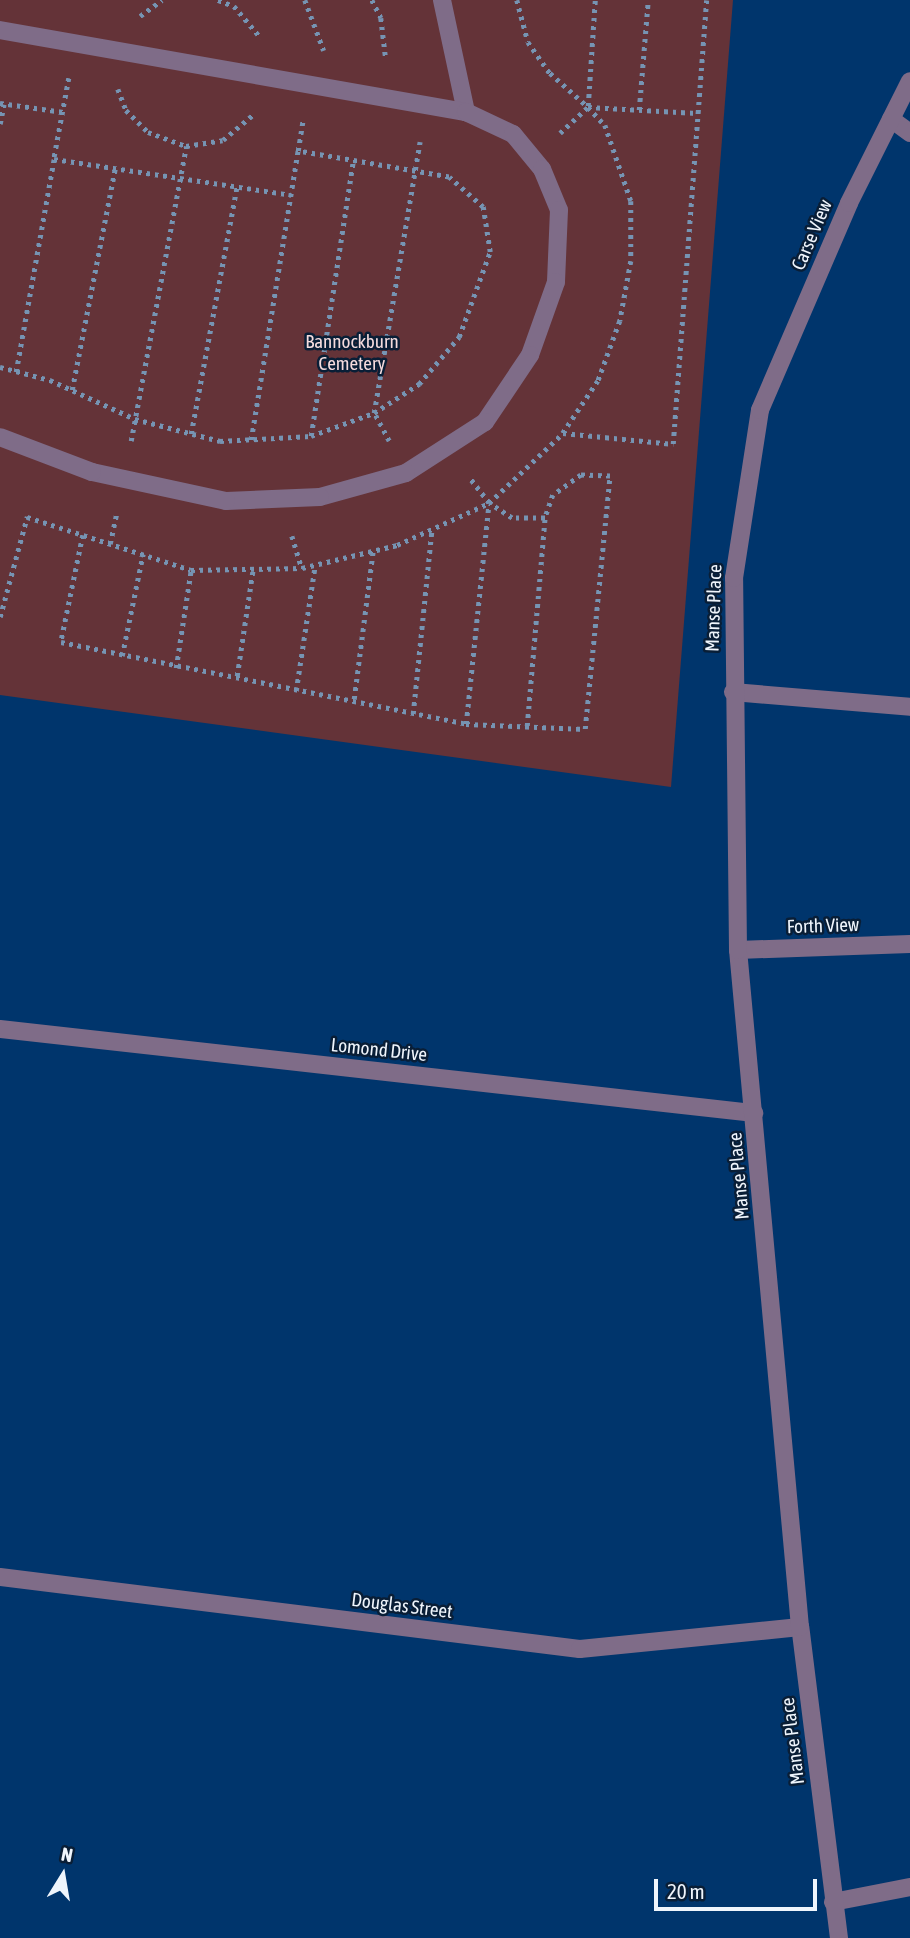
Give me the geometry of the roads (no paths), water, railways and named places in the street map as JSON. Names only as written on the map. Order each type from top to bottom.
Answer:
[{"type":"street","points":[[442,0],[466,113]]},
{"type":"street","points":[[0,30],[466,113],[513,134],[534,159],[559,211],[556,282],[530,355],[485,422],[406,473],[320,497],[226,501],[92,472],[0,437]]},
{"type":"street","name":"Carse View","points":[[760,410],[849,203],[910,81]]},
{"type":"street","points":[[891,119],[910,133]]},
{"type":"street","name":"Manse Place","points":[[760,410],[734,578],[733,692],[738,950],[800,1628],[839,1938]]},
{"type":"street","points":[[733,692],[910,707]]},
{"type":"street","name":"Forth View","points":[[738,950],[910,944]]},
{"type":"street","name":"Lomond Drive","points":[[0,1029],[754,1113]]},
{"type":"street","name":"Douglas Street","points":[[0,1577],[580,1649],[800,1628]]},
{"type":"street","points":[[833,1902],[910,1887]]},
{"type":"park label","name":"Bannockburn Cemetery","points":[[352,353]]}]
